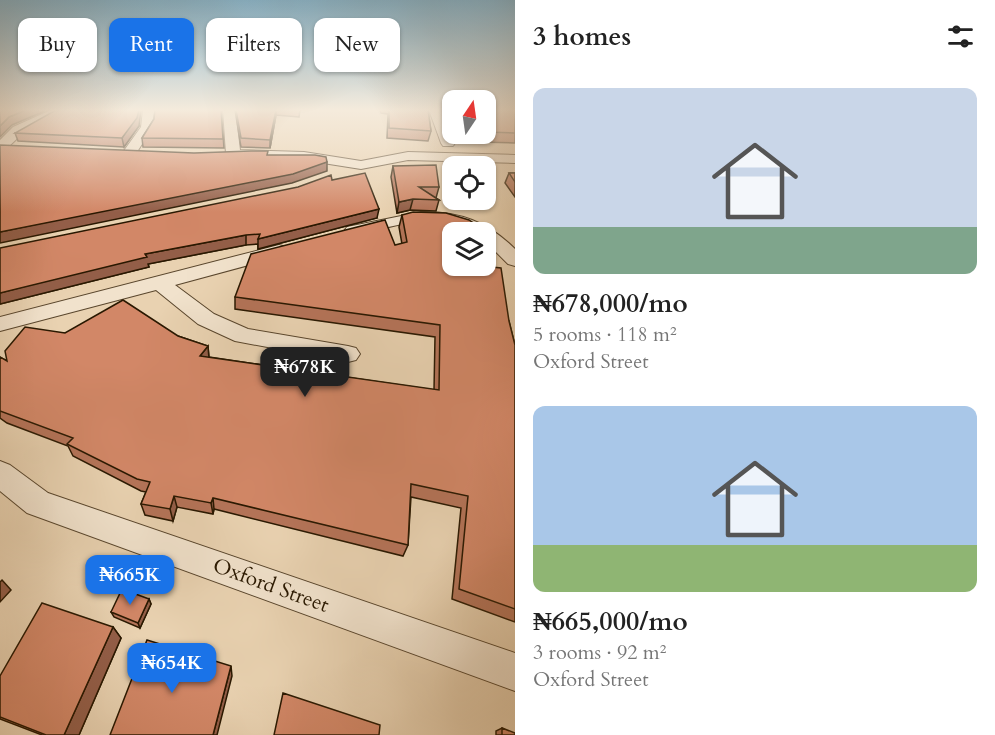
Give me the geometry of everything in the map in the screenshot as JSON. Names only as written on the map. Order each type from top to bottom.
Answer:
[{"type":"street","points":[[131,144],[124,152],[152,153]]},
{"type":"street","points":[[232,144],[233,154]]},
{"type":"street","points":[[0,147],[24,148]]},
{"type":"street","points":[[214,155],[304,156],[361,165],[442,166]]},
{"type":"street","points":[[329,177],[361,165],[408,156],[515,159]]},
{"type":"street","points":[[496,167],[515,168]]},
{"type":"street","points":[[330,238],[410,217],[445,217],[473,223],[499,241],[515,260]]},
{"type":"street","points":[[0,324],[296,247]]},
{"type":"street","points":[[160,283],[194,311],[243,336],[348,354]]},
{"type":"street","name":"Oxford Street","points":[[0,474],[38,502],[515,672]]},
{"type":"building","points":[[0,145],[194,153],[268,151],[267,155],[326,157],[327,162],[293,174],[0,232]]},
{"type":"building","points":[[436,165],[439,187],[419,187],[439,200],[413,199],[399,202],[393,166]]},
{"type":"building","points":[[365,173],[379,209],[258,239],[260,234],[246,235],[145,254],[147,257],[0,293],[0,248],[298,187],[331,175],[332,180]]},
{"type":"building","points":[[509,173],[515,173],[515,182]]},
{"type":"building","points":[[413,212],[446,213],[472,222],[442,222],[442,276],[496,276],[496,267],[501,268],[515,345],[515,609],[459,589],[468,496],[411,484],[408,545],[213,498],[211,503],[174,496],[170,509],[141,504],[150,482],[137,479],[67,444],[73,438],[0,411],[0,357],[7,361],[5,351],[25,327],[65,333],[123,300],[178,336],[208,346],[200,356],[439,390],[440,325],[235,297],[251,254],[385,220],[395,245],[407,242],[402,215]]},
{"type":"building","points":[[122,589],[149,599],[138,623],[111,612]]},
{"type":"building","points":[[42,603],[113,627],[64,735],[46,735],[0,717],[0,676]]},
{"type":"building","points":[[147,640],[231,666],[213,735],[110,735]]},
{"type":"building","points":[[283,693],[380,725],[379,735],[274,735]]},
{"type":"building","points":[[502,728],[515,733],[515,735],[502,735]]}]
